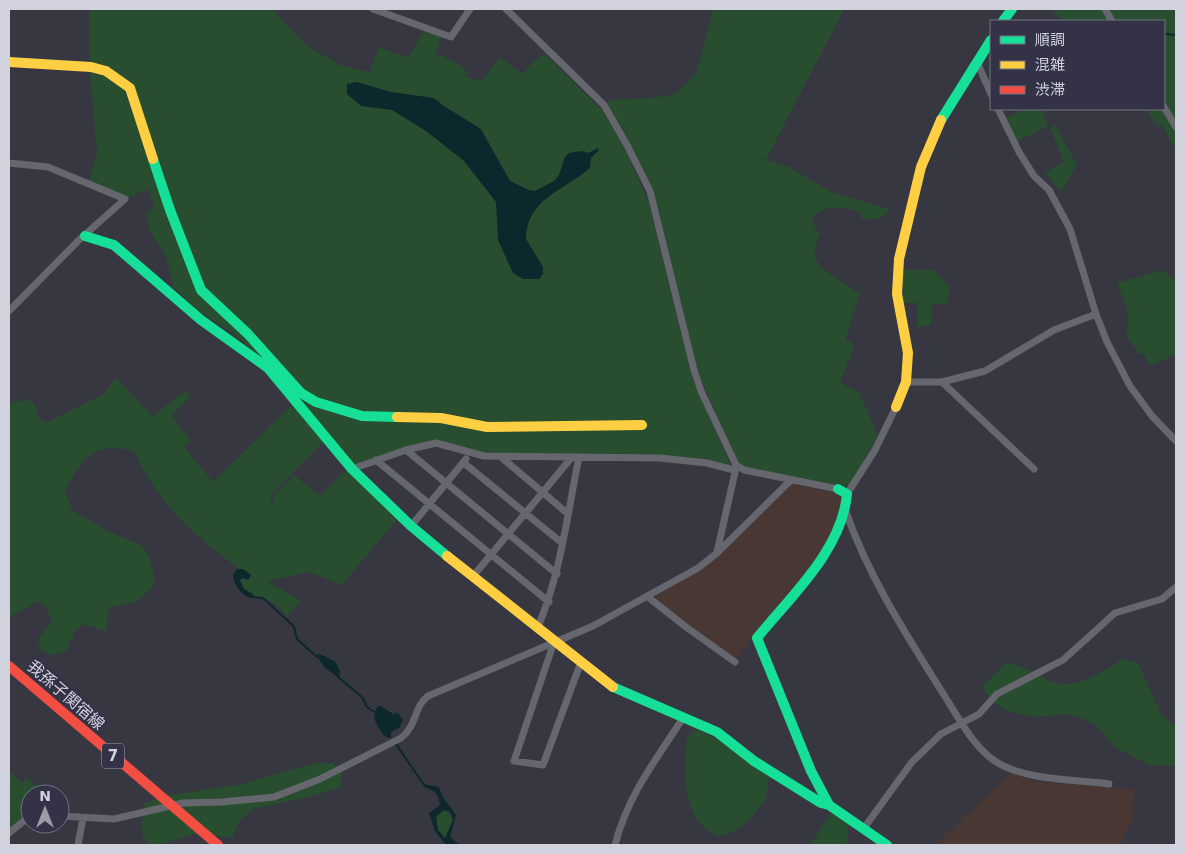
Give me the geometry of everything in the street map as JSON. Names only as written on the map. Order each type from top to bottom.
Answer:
[{"type":"street","points":[[373,9],[451,37],[470,9]]},
{"type":"street","points":[[506,9],[604,105],[650,190],[694,370],[736,468],[717,553]]},
{"type":"street","points":[[1004,20],[1012,9]]},
{"type":"street","points":[[1105,9],[1111,20]]},
{"type":"street","points":[[843,492],[874,450],[906,382],[908,353],[899,303],[898,276],[907,223],[921,166],[940,122],[990,42]]},
{"type":"street","points":[[9,62],[91,67],[106,72],[130,88],[170,210],[201,290],[248,334],[301,393],[316,402],[362,416],[441,418],[492,428],[642,425]]},
{"type":"street","points":[[977,62],[990,92]]},
{"type":"street","points":[[1165,109],[1176,127]]},
{"type":"street","points":[[998,110],[1019,152],[1034,176],[1049,190],[1066,221],[1096,314],[1107,342],[1130,386],[1152,416],[1176,441]]},
{"type":"street","points":[[9,163],[48,167],[125,200],[85,236],[9,311]]},
{"type":"street","points":[[85,236],[103,240],[114,245],[201,320],[268,368],[352,469],[411,526],[474,575],[554,642],[617,690],[717,732],[754,761],[821,803],[829,805],[886,845]]},
{"type":"street","points":[[906,382],[942,382],[985,370],[1054,330],[1096,314]]},
{"type":"street","points":[[942,382],[1034,469]]},
{"type":"street","points":[[352,469],[406,450],[436,443],[472,454],[501,457],[660,458],[707,463],[843,492]]},
{"type":"street","points":[[406,450],[557,574]]},
{"type":"street","points":[[411,526],[472,454]]},
{"type":"street","points":[[501,457],[567,513]]},
{"type":"street","points":[[474,575],[575,457]]},
{"type":"street","points":[[538,629],[557,574],[575,457]]},
{"type":"street","points":[[376,460],[548,602]]},
{"type":"street","points":[[464,463],[562,543]]},
{"type":"street","points":[[70,817],[127,817],[171,805],[261,799],[299,788],[401,738],[413,727],[422,701],[428,696],[593,626],[698,568],[717,553],[791,480]]},
{"type":"street","points":[[829,805],[811,771],[757,638],[828,549],[846,512],[848,503],[843,492]]},
{"type":"street","points":[[846,512],[856,542],[881,593],[962,722],[985,752],[1008,767],[1037,775],[1109,784]]},
{"type":"street","points":[[864,828],[925,747],[962,722],[979,714],[997,694],[1063,660],[1115,613],[1162,599],[1176,586]]},
{"type":"street","points":[[648,597],[735,662]]},
{"type":"street","points":[[554,642],[514,761],[543,766],[581,662]]},
{"type":"street","name":"我孫子関宿線","points":[[9,666],[218,845]]},
{"type":"street","points":[[615,845],[622,818],[631,799],[683,718]]},
{"type":"street","points":[[78,845],[83,818]]},
{"type":"street","points":[[9,833],[20,824]]},
{"type":"shaded area","points":[[357,82],[391,92],[434,98],[481,129],[510,181],[529,190],[535,191],[554,181],[559,175],[565,157],[569,153],[582,151],[588,153],[598,148],[599,150],[591,158],[590,168],[549,197],[532,214],[526,239],[543,267],[543,274],[539,279],[523,279],[513,273],[498,240],[496,202],[464,161],[426,131],[392,110],[361,106],[347,94],[347,84]]},
{"type":"shaded area","points":[[790,483],[834,493],[842,498],[844,503],[827,545],[735,660],[652,599],[695,572]]},
{"type":"shaded area","points":[[237,569],[243,569],[251,575],[248,580],[243,578],[240,580],[244,589],[253,594],[252,598],[241,592],[236,585],[233,574]]},
{"type":"shaded area","points":[[319,654],[335,661],[340,671],[339,678],[325,668],[316,655]]},
{"type":"shaded area","points":[[381,706],[393,714],[398,713],[403,720],[399,728],[391,732],[391,738],[384,736],[375,719],[377,707]]},
{"type":"shaded area","points":[[1011,772],[1033,781],[1134,789],[1133,821],[1119,845],[935,845]]},
{"type":"shaded area","points":[[423,784],[439,787],[443,797],[456,815],[450,837],[460,845],[446,845],[435,831],[429,813],[440,805],[439,801],[435,793],[424,787]],"holes":[[[444,810],[450,812],[453,820],[445,838],[438,830],[436,817]]]},
{"type":"green space","points":[[89,9],[272,9],[307,46],[340,65],[369,72],[379,47],[408,58],[425,30],[441,36],[436,53],[460,65],[468,73],[466,77],[482,81],[500,57],[523,74],[534,61],[545,54],[603,111],[628,155],[649,203],[693,381],[731,466],[665,455],[485,454],[436,442],[357,465],[352,463],[248,346],[234,334],[204,315],[173,287],[166,257],[149,229],[146,212],[155,208],[148,189],[128,198],[89,183],[97,152],[90,72]]},
{"type":"green space","points":[[713,9],[844,9],[766,160],[789,167],[831,192],[889,209],[882,218],[862,220],[860,212],[854,210],[847,208],[825,209],[814,216],[812,222],[819,233],[814,256],[822,269],[860,294],[845,340],[855,344],[840,383],[859,392],[878,436],[850,484],[845,486],[751,470],[737,462],[697,370],[654,194],[607,103],[611,100],[653,98],[676,94],[697,72]]},
{"type":"green space","points":[[1051,9],[1103,9],[1109,20],[1062,20]]},
{"type":"green space","points":[[1107,9],[1176,9],[1176,123],[1165,105],[1165,20],[1114,20]]},
{"type":"green space","points":[[1023,110],[1042,110],[1048,126],[1017,141],[1006,118]]},
{"type":"green space","points":[[1147,110],[1164,110],[1176,131],[1176,151],[1162,125],[1158,127]]},
{"type":"green space","points":[[1055,125],[1077,165],[1061,192],[1045,173],[1064,162],[1050,128]]},
{"type":"green space","points":[[901,270],[934,270],[950,287],[947,304],[932,304],[931,325],[917,327],[918,303],[903,303]]},
{"type":"green space","points":[[1162,270],[1176,281],[1176,354],[1150,366],[1144,353],[1140,355],[1127,336],[1128,312],[1117,283]]},
{"type":"green space","points":[[116,378],[153,416],[185,391],[191,397],[171,415],[191,441],[184,447],[213,482],[293,404],[324,441],[271,494],[271,505],[274,504],[273,496],[294,475],[320,496],[347,469],[398,518],[342,585],[309,572],[267,581],[301,601],[287,617],[274,603],[249,593],[240,580],[243,578],[247,580],[251,576],[199,537],[168,506],[155,489],[134,451],[120,448],[99,450],[83,462],[76,471],[65,493],[73,511],[108,531],[142,546],[150,559],[155,580],[146,594],[136,601],[109,607],[106,632],[84,624],[75,631],[66,651],[53,655],[42,652],[38,640],[52,620],[44,603],[37,602],[9,617],[9,404],[28,399],[34,403],[39,417],[45,423],[105,393]]},
{"type":"green space","points":[[1123,659],[1138,663],[1161,715],[1176,726],[1176,766],[1149,765],[1116,748],[1097,726],[1084,719],[1066,714],[1036,717],[1009,712],[993,702],[982,687],[1007,662],[1050,681],[1069,684],[1088,679]]},
{"type":"green space","points":[[696,729],[721,741],[769,777],[766,795],[760,807],[738,829],[724,835],[717,836],[703,826],[695,815],[687,794],[687,737]]},
{"type":"green space","points":[[316,763],[332,763],[342,772],[341,787],[314,796],[253,809],[240,820],[232,838],[195,834],[159,845],[149,845],[142,835],[143,804],[165,796],[242,784]]},
{"type":"green space","points":[[9,771],[22,783],[26,778],[34,784],[20,784],[20,823],[9,832]]},
{"type":"green space","points":[[445,809],[453,820],[445,838],[438,830],[436,817],[438,813]]},
{"type":"green space","points":[[833,810],[849,822],[847,845],[810,845]]},
{"type":"waterway","points":[[1165,34],[1176,35]]},
{"type":"waterway","points":[[252,597],[263,598],[287,620],[294,627],[297,639],[317,657]]},
{"type":"waterway","points":[[338,677],[362,697],[367,707],[376,713]]},
{"type":"waterway","points":[[396,744],[424,785]]},
{"type":"traffic: fast","points":[[1004,20],[1012,9]]},
{"type":"traffic: fast","points":[[941,120],[990,42]]},
{"type":"traffic: fast","points":[[153,159],[170,210],[201,290],[248,334],[301,393],[316,402],[362,416],[397,417]]},
{"type":"traffic: fast","points":[[85,236],[114,245],[201,320],[268,368],[352,469],[411,526],[447,556]]},
{"type":"traffic: fast","points":[[838,489],[847,494],[843,515],[836,534],[813,571],[757,638],[811,771],[829,805],[887,845]]},
{"type":"traffic: fast","points":[[613,687],[717,732],[754,761],[821,803],[829,805]]},
{"type":"traffic: slow","points":[[9,62],[91,67],[106,71],[130,88],[153,159]]},
{"type":"traffic: slow","points":[[896,407],[906,382],[908,353],[897,294],[899,259],[921,167],[941,120]]},
{"type":"traffic: slow","points":[[397,417],[441,418],[487,427],[642,425]]},
{"type":"traffic: slow","points":[[447,556],[613,687]]},
{"type":"traffic: jam","points":[[9,666],[218,845]]}]
